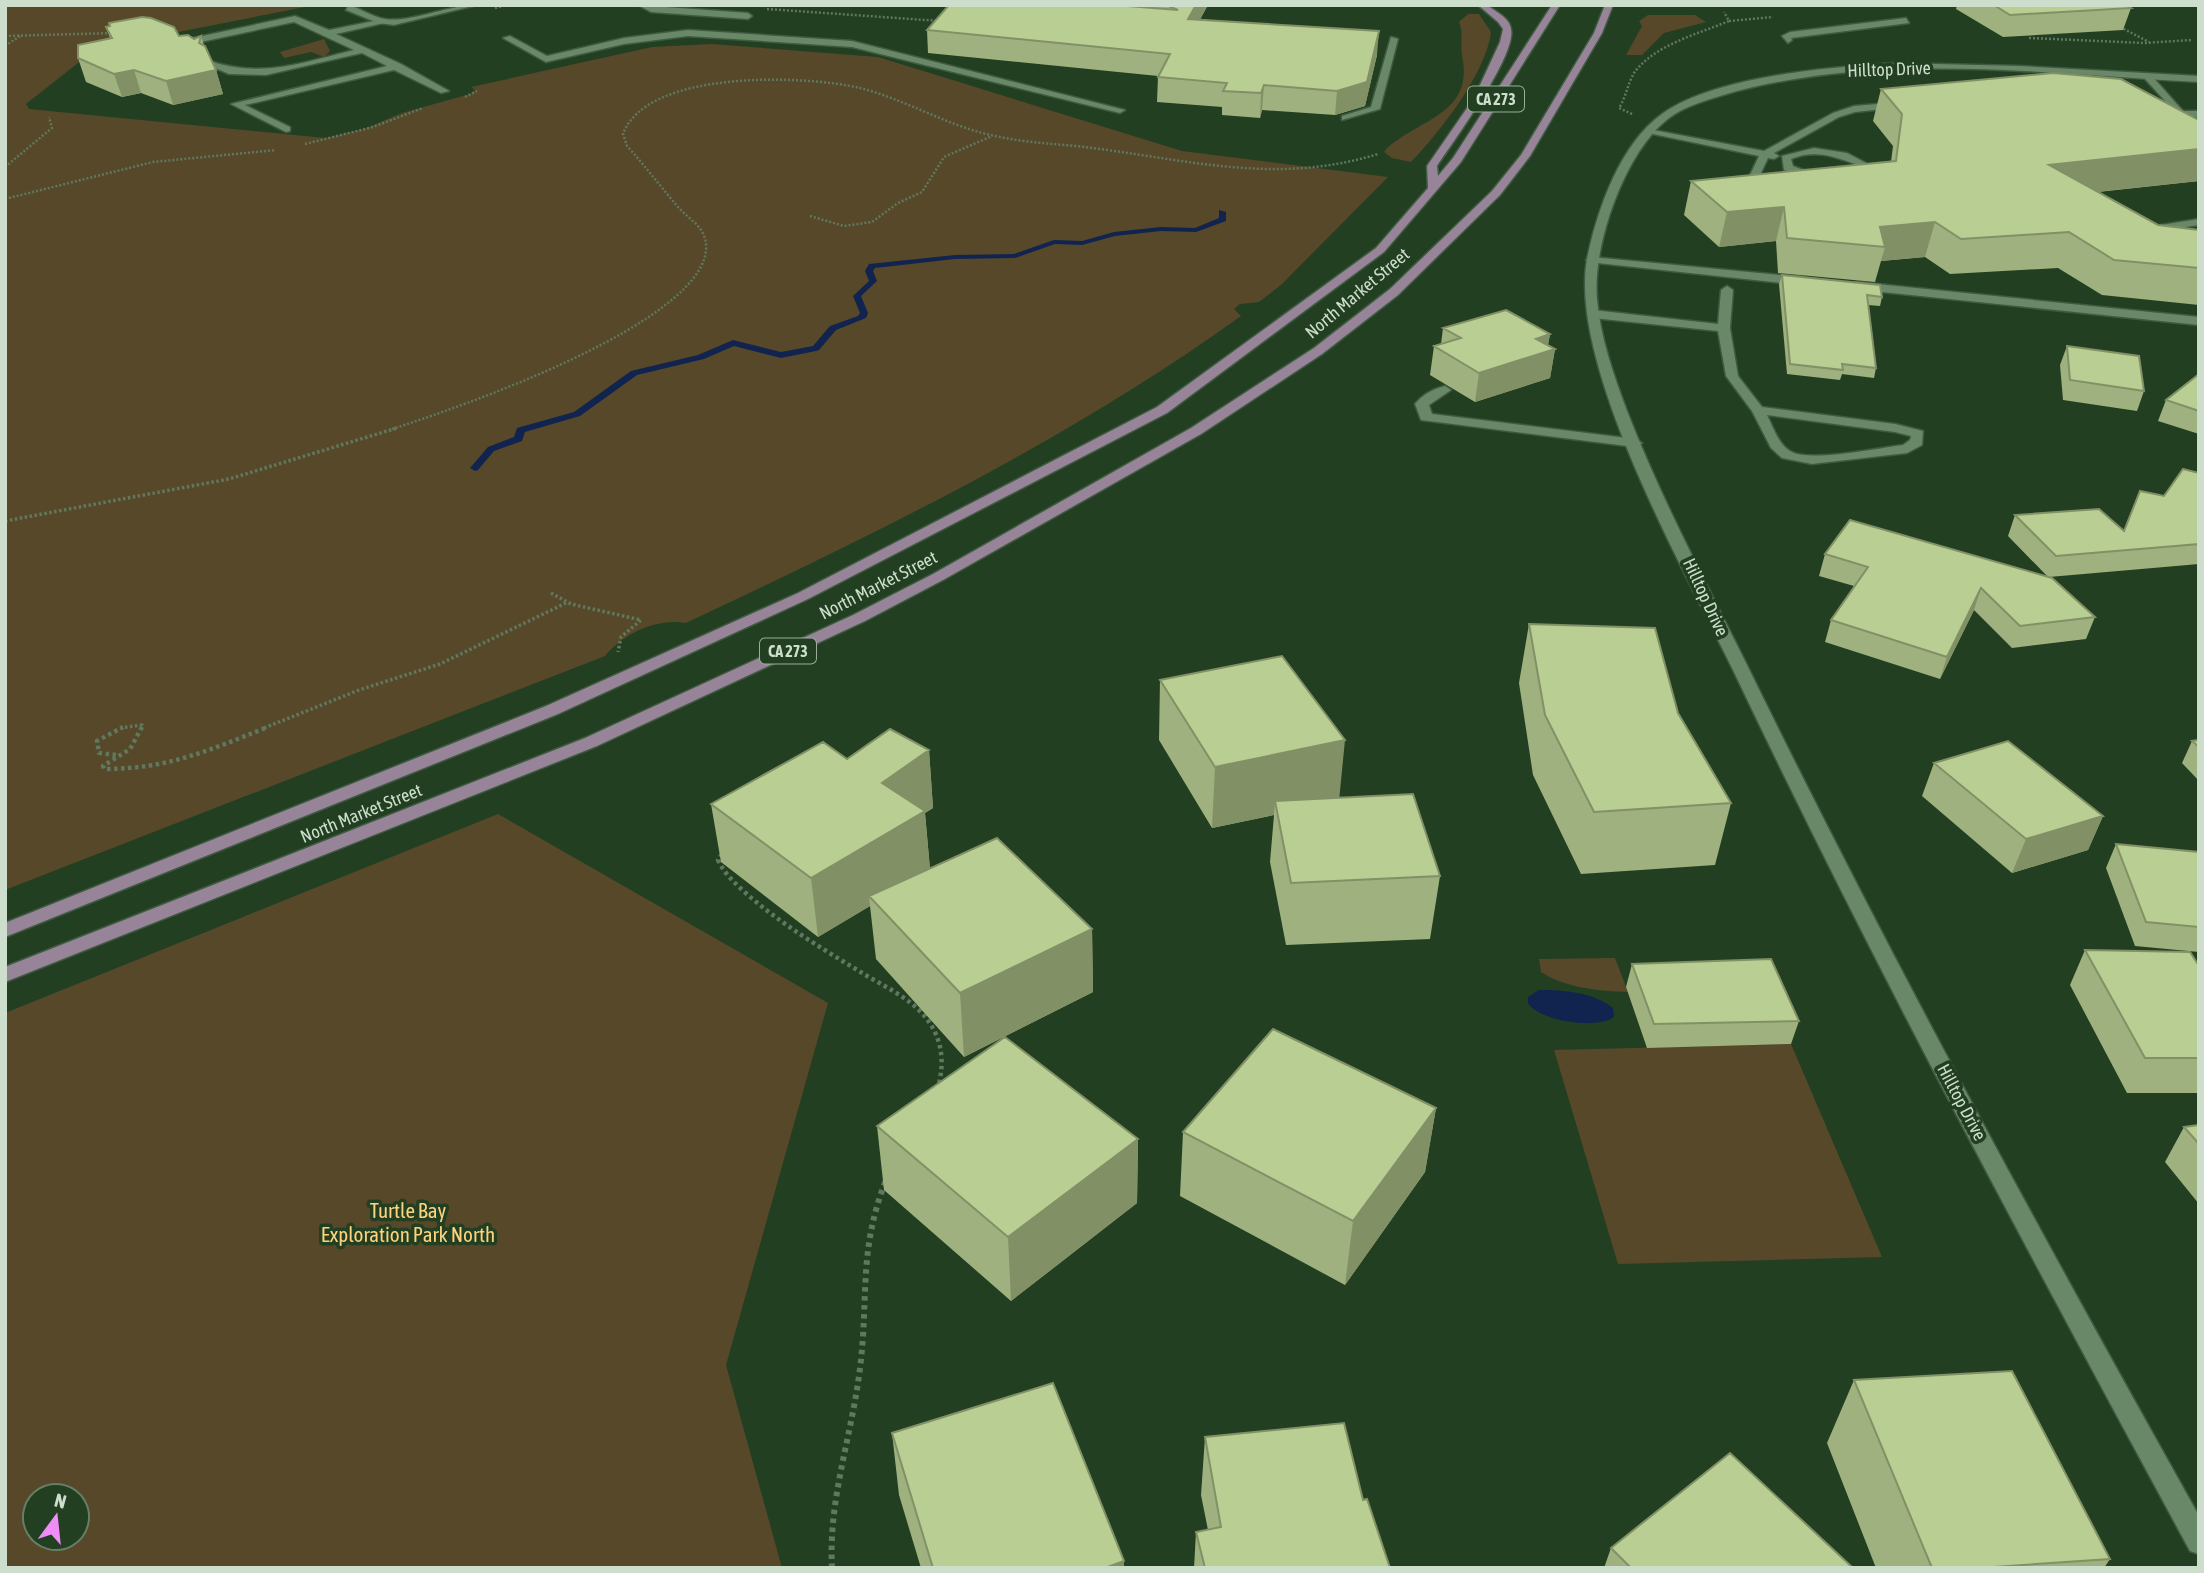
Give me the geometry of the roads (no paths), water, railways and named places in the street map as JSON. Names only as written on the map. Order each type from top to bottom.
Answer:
[{"type":"main road","points":[[328,33],[472,5]]},
{"type":"main road","points":[[642,5],[651,9],[748,16]]},
{"type":"main road","points":[[1433,191],[1432,166],[1479,98],[1505,42],[1507,29],[1502,20],[1482,5]]},
{"type":"main road","name":"North Market Street","points":[[5,930],[552,710],[803,596],[1162,410],[1380,250],[1457,160],[1556,5]]},
{"type":"main road","name":"North Market Street","points":[[5,975],[591,742],[916,589],[1196,431],[1318,351],[1394,292],[1496,193],[1525,156],[1598,33],[1609,5]]},
{"type":"main road","points":[[349,8],[381,21]]},
{"type":"main road","points":[[201,57],[188,44],[295,19],[398,66],[444,91]]},
{"type":"main road","points":[[1788,40],[1834,34],[1860,25],[1906,21]]},
{"type":"main road","points":[[674,24],[688,33]]},
{"type":"main road","points":[[507,38],[546,59],[625,41],[688,33],[867,46],[1120,110]]},
{"type":"main road","points":[[1345,118],[1375,109],[1394,39]]},
{"type":"main road","points":[[213,65],[225,72],[250,75],[364,50]]},
{"type":"main road","points":[[286,129],[236,104],[398,66]]},
{"type":"main road","name":"Hilltop Drive","points":[[2199,79],[1949,67],[1826,71],[1756,82],[1699,99],[1672,112],[1648,132],[1636,149],[1611,202],[1592,260],[1590,298],[1603,355],[1634,443],[1793,780],[2199,1542]]},
{"type":"main road","points":[[2148,77],[2199,135]]},
{"type":"main road","points":[[1745,196],[1765,154],[1836,115],[1854,109],[1909,105]]},
{"type":"main road","points":[[2150,113],[2199,114]]},
{"type":"main road","points":[[1648,132],[1786,158],[1800,153],[1823,152],[1861,163]]},
{"type":"main road","points":[[1786,158],[1785,163],[1796,173],[1828,180]]},
{"type":"main road","points":[[2199,222],[2165,227],[2177,252],[2199,259]]},
{"type":"main road","points":[[1592,260],[1818,282]]},
{"type":"main road","points":[[1845,285],[2199,321]]},
{"type":"main road","points":[[1727,290],[1724,328],[1732,376],[1787,455],[1812,460],[1907,449],[1917,442],[1919,434],[1895,428],[1758,410]]},
{"type":"main road","points":[[1593,314],[1724,328]]},
{"type":"main road","points":[[1445,390],[1430,396],[1422,404],[1426,417],[1634,443]]},
{"type":"water","points":[[1539,990],[1568,991],[1596,998],[1613,1008],[1614,1017],[1606,1021],[1582,1023],[1543,1015],[1528,1003],[1528,997]]},
{"type":"waterway","points":[[475,468],[491,449],[519,439],[520,430],[577,414],[634,373],[701,357],[733,343],[781,355],[816,348],[833,328],[862,318],[864,313],[857,296],[873,281],[869,271],[872,266],[955,257],[1015,256],[1054,242],[1082,243],[1114,234],[1161,229],[1196,230],[1223,219],[1222,212]]},
{"type":"park label","name":"Turtle Bay Exploration Park North","points":[[408,1222]]}]
